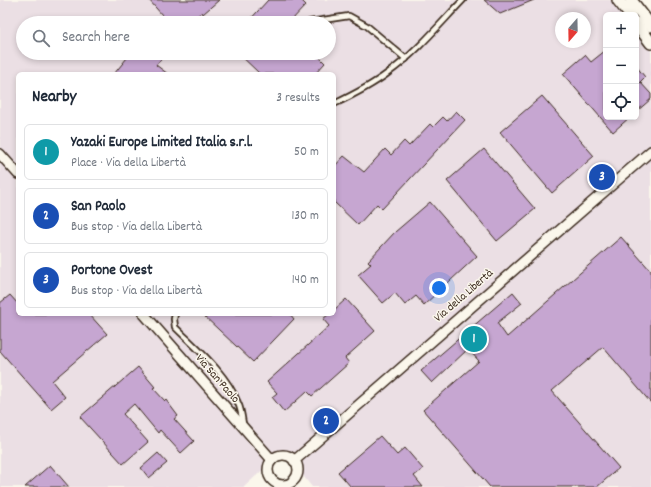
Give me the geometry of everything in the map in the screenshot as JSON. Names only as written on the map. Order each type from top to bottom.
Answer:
[{"type":"street","points":[[618,0],[628,12]]},
{"type":"street","points":[[631,0],[651,26]]},
{"type":"street","points":[[639,27],[651,43]]},
{"type":"street","name":"Via della Libertà","points":[[294,461],[651,151]]},
{"type":"street","points":[[0,154],[16,172]]},
{"type":"street","name":"Via San Paolo","points":[[146,316],[272,460]]},
{"type":"street","points":[[286,456],[294,461],[297,474],[294,484],[269,484],[270,477],[268,468],[272,460],[276,457],[286,456]]},
{"type":"lane","points":[[336,103],[363,90],[406,59],[463,0]]},
{"type":"lane","points":[[336,18],[349,16],[367,26],[406,59]]},
{"type":"lane","points":[[175,316],[175,327],[218,371],[233,392],[239,404],[244,428]]},
{"type":"shaded area","points":[[0,0],[612,0],[622,12],[603,12],[603,120],[639,120],[639,36],[651,51],[651,487],[312,487],[283,451],[244,487],[0,487]]},
{"type":"building","points":[[149,0],[219,0],[203,14],[202,12],[197,16],[163,16]]},
{"type":"building","points":[[268,0],[301,0],[306,5],[296,16],[253,16]]},
{"type":"building","points":[[484,0],[534,0],[500,14]]},
{"type":"building","points":[[603,52],[603,120],[627,120],[613,132],[563,74],[585,55],[591,62]]},
{"type":"building","points":[[125,60],[160,60],[156,65],[165,72],[116,72]]},
{"type":"building","points":[[245,60],[322,60],[325,63],[317,72],[258,72]]},
{"type":"building","points":[[639,70],[645,77],[640,82],[651,94],[651,99],[639,109]]},
{"type":"building","points":[[542,96],[594,156],[552,193],[500,132]]},
{"type":"building","points":[[456,111],[465,120],[382,209],[377,204],[358,225],[336,204],[336,165],[344,156],[364,172],[385,149],[391,155],[404,141],[409,146],[430,124],[433,127],[443,117],[447,121]]},
{"type":"building","points":[[484,149],[535,209],[497,241],[447,181]]},
{"type":"building","points":[[430,202],[477,256],[424,305],[416,296],[405,305],[395,293],[383,303],[358,275],[371,264],[368,261],[395,232]]},
{"type":"building","points":[[621,237],[651,271],[651,403],[603,347],[552,391],[619,468],[597,487],[490,487],[423,410],[479,361],[468,349],[432,383],[421,371],[513,292],[522,303],[497,323],[507,337]]},
{"type":"building","points":[[10,295],[16,302],[16,316],[91,316],[107,334],[52,381],[65,397],[51,409],[0,351],[0,303]]},
{"type":"building","points":[[346,299],[375,331],[345,358],[349,363],[312,396],[307,391],[284,412],[272,397],[277,393],[267,382],[329,326],[323,319],[327,316],[336,316],[336,308]]},
{"type":"building","points":[[204,316],[292,316],[294,319],[253,362]]},
{"type":"building","points":[[138,367],[155,387],[153,388],[165,401],[166,400],[178,416],[174,419],[194,441],[181,453],[160,430],[158,433],[134,404],[123,414],[148,442],[123,464],[80,417]]},
{"type":"building","points":[[380,436],[397,455],[405,448],[423,469],[414,476],[423,487],[351,487],[338,472]]},
{"type":"building","points":[[158,453],[167,463],[149,478],[141,468]]},
{"type":"building","points":[[50,465],[69,487],[25,487]]},
{"type":"place","name":"Portone Ovest","points":[[602,177]]},
{"type":"place","name":"Yazaki Europe Limited Italia s.r.l.","points":[[474,339]]},
{"type":"place","name":"San Paolo","points":[[326,421]]}]
